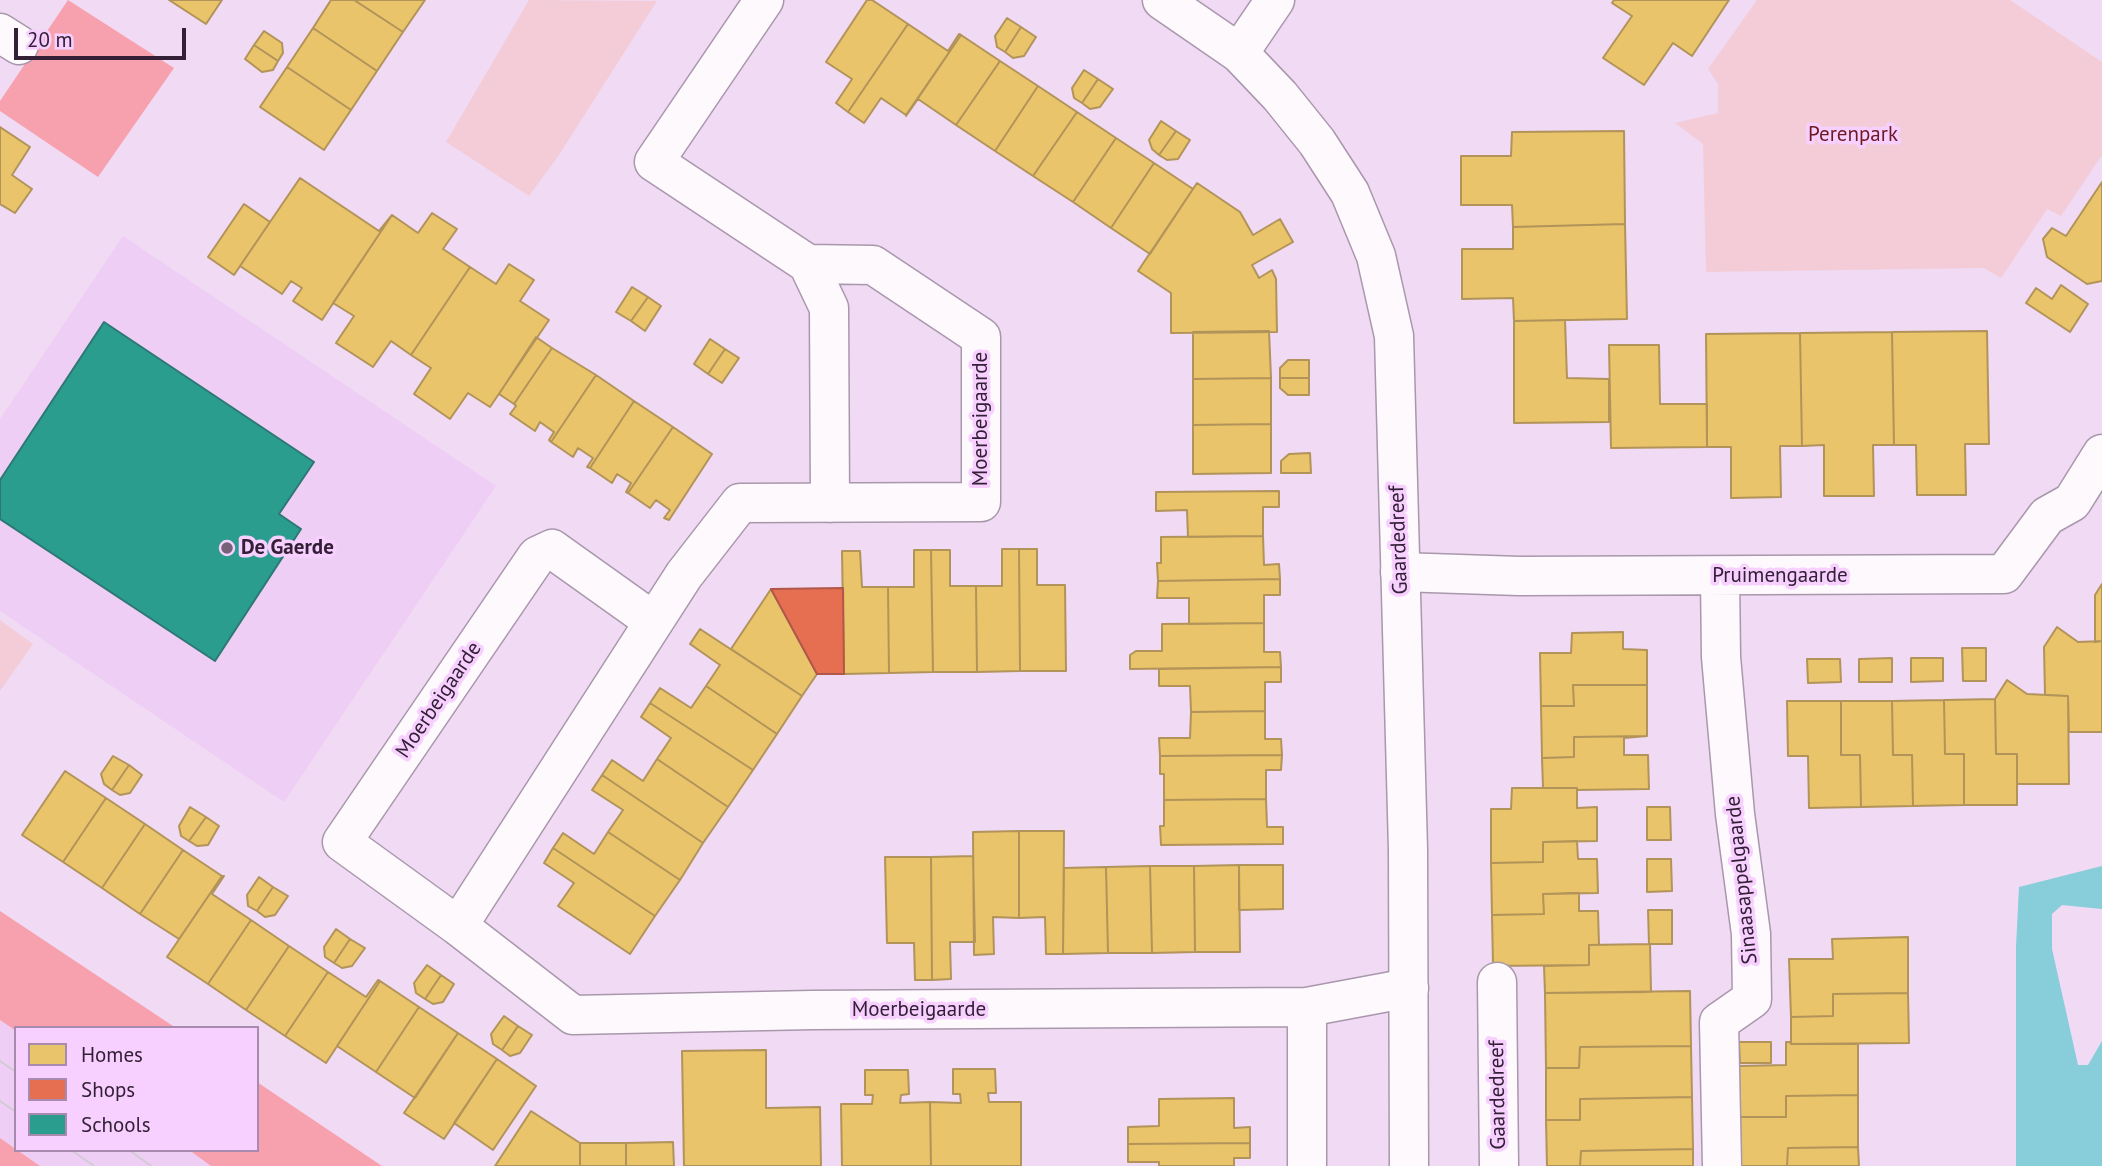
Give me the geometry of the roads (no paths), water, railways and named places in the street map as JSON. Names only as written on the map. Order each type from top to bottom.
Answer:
[{"type":"street","points":[[764,0],[654,162],[808,264],[829,308],[830,503]]},
{"type":"street","name":"Gaardedreef","points":[[1163,0],[1238,53],[1280,96],[1317,142],[1350,193],[1376,256],[1394,336],[1408,850],[1409,1166]]},
{"type":"street","points":[[1238,53],[1275,0]]},
{"type":"street","name":"Moerbeigaarde","points":[[458,926],[653,621],[684,575],[740,503],[981,502],[981,337],[873,265],[808,264]]},
{"type":"street","name":"Pruimengaarde","points":[[1400,572],[1519,576],[1720,577],[2004,574],[2047,516],[2072,502],[2102,454]]},
{"type":"street","name":"Moerbeigaarde","points":[[653,621],[552,549],[537,556],[342,842],[458,926],[573,1015],[812,1010],[1307,1007],[1409,988]]},
{"type":"street","name":"Sinaasappelgaarde","points":[[1720,577],[1721,657],[1735,814],[1751,934],[1752,999],[1719,1022],[1722,1166]]},
{"type":"street","name":"Gaardedreef","points":[[1496,982],[1499,1166]]},
{"type":"street","points":[[1307,1007],[1307,1166]]},
{"type":"water","points":[[2102,866],[2102,909],[2062,905],[2052,914],[2052,949],[2078,1065],[2088,1065],[2102,1041],[2102,1166],[2016,1166],[2016,947],[2019,887]]},
{"type":"tram line","points":[[0,1061],[14,1071]]},
{"type":"tram line","points":[[0,1101],[14,1111]]},
{"type":"tram line","points":[[74,1152],[94,1166]]},
{"type":"tram line","points":[[132,1152],[151,1166]]},
{"type":"place","name":"De Gaerde","points":[[227,548]]},
{"type":"park label","name":"Perenpark","points":[[1853,135]]}]
